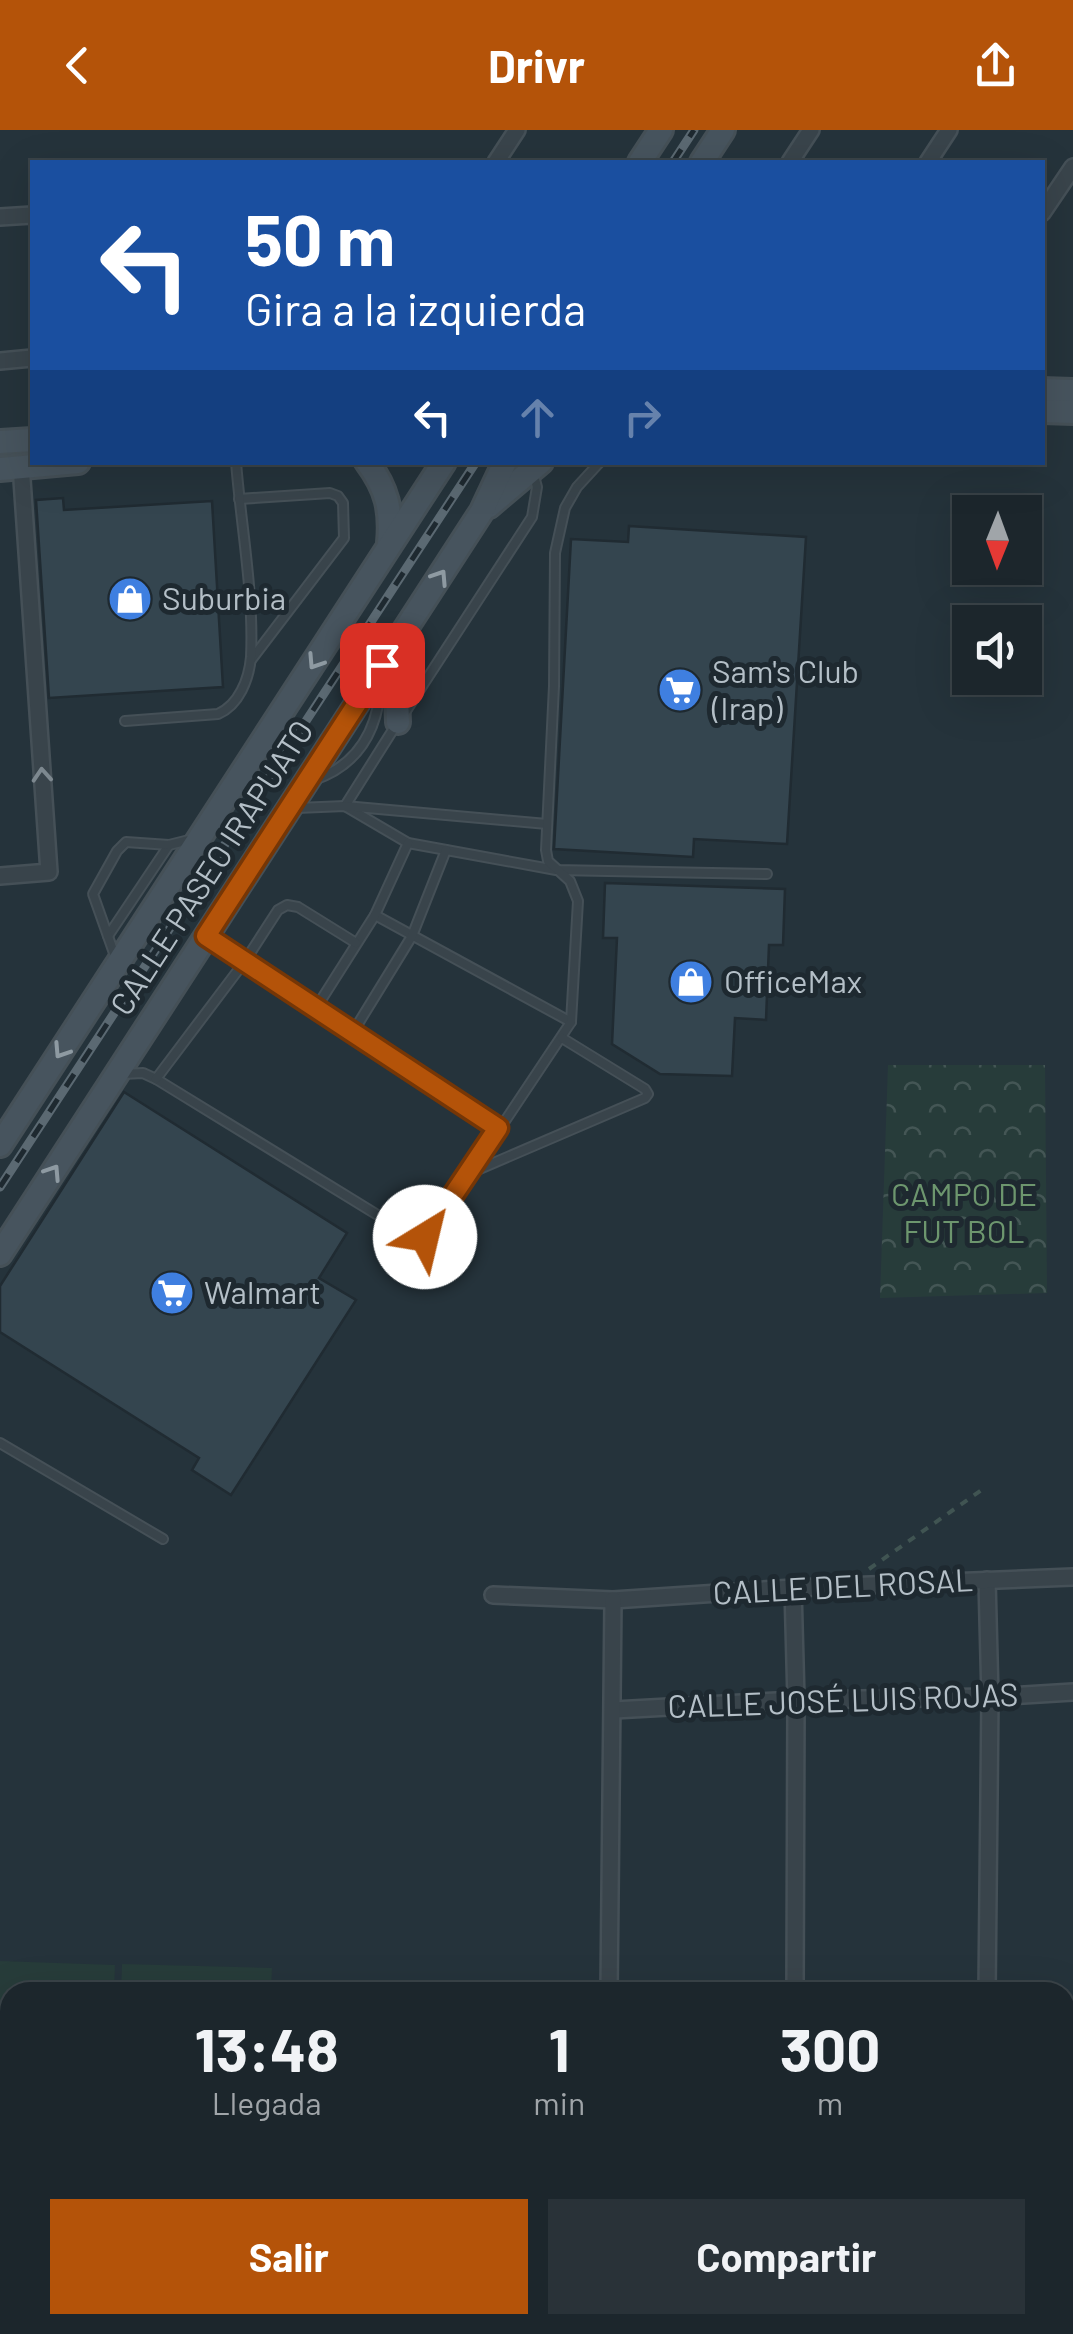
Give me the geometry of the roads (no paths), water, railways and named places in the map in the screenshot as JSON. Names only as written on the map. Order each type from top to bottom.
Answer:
[{"type":"main road","points":[[641,160],[661,130]]},
{"type":"main road","points":[[703,160],[723,130]]},
{"type":"main road","points":[[1045,390],[1072,394]]},
{"type":"main road","points":[[1045,409],[1072,394]]},
{"type":"main road","points":[[0,442],[30,440]]},
{"type":"main road","points":[[10,467],[37,465]]},
{"type":"main road","points":[[370,465],[390,504],[388,549]]},
{"type":"main road","name":"CALLE PASEO IRAPUATO","points":[[0,1146],[442,465]]},
{"type":"main road","name":"CALLE PASEO IRAPUATO","points":[[0,1254],[482,511],[504,465]]},
{"type":"main road","points":[[482,511],[534,465]]},
{"type":"main road","points":[[388,655],[398,722]]},
{"type":"street","points":[[497,160],[517,130]]},
{"type":"street","points":[[791,160],[811,130]]},
{"type":"street","points":[[929,160],[949,130]]},
{"type":"street","points":[[1045,209],[1073,168]]},
{"type":"street","points":[[0,217],[30,215]]},
{"type":"street","points":[[0,361],[30,358]]},
{"type":"street","points":[[0,876],[49,872],[10,467]]},
{"type":"street","name":"CALLE DEL ROSAL","points":[[493,1595],[614,1600],[793,1588],[1073,1578]]},
{"type":"street","points":[[987,1580],[987,1982]]},
{"type":"street","points":[[793,1588],[795,1982]]},
{"type":"street","points":[[609,1982],[614,1600]]},
{"type":"street","name":"CALLE JOSÉ LUIS ROJAS","points":[[614,1710],[1073,1692]]},
{"type":"lane","points":[[236,465],[251,660]]},
{"type":"lane","points":[[345,806],[532,517],[537,487],[534,465]]},
{"type":"lane","points":[[116,1075],[143,1073],[156,1079],[415,1238],[431,1232],[571,1022],[578,901],[570,881],[548,861],[546,850],[558,528],[577,488],[597,465]]},
{"type":"lane","points":[[126,721],[218,714],[231,708],[239,698],[251,660],[344,538],[342,503],[330,493],[239,499]]},
{"type":"lane","points":[[289,809],[345,806],[547,824]]},
{"type":"lane","points":[[345,806],[408,843],[556,870],[767,874]]},
{"type":"lane","points":[[118,965],[93,894],[117,851],[126,842],[169,845],[200,838]]},
{"type":"lane","points":[[316,1008],[375,915],[408,843]]},
{"type":"lane","points":[[108,936],[169,845]]},
{"type":"lane","points":[[353,1032],[412,936],[446,850]]},
{"type":"lane","points":[[156,1079],[245,961],[278,910],[287,905],[298,907],[356,943]]},
{"type":"lane","points":[[375,915],[571,1022]]},
{"type":"lane","points":[[206,936],[498,1128]]},
{"type":"lane","points":[[468,1174],[645,1098],[645,1089],[562,1038]]},
{"type":"lane","points":[[0,1443],[163,1540]]},
{"type":"railway","points":[[674,160],[694,130]]},
{"type":"railway","points":[[0,1187],[474,465]]},
{"type":"place","name":"Suburbia","points":[[130,599]]},
{"type":"place","name":"Sam's Club (Irap)","points":[[680,690]]},
{"type":"place","name":"OfficeMax","points":[[691,982]]},
{"type":"place","name":"Walmart","points":[[172,1293]]},
{"type":"park label","name":"CAMPO DE FUT BOL","points":[[964,1214]]}]
